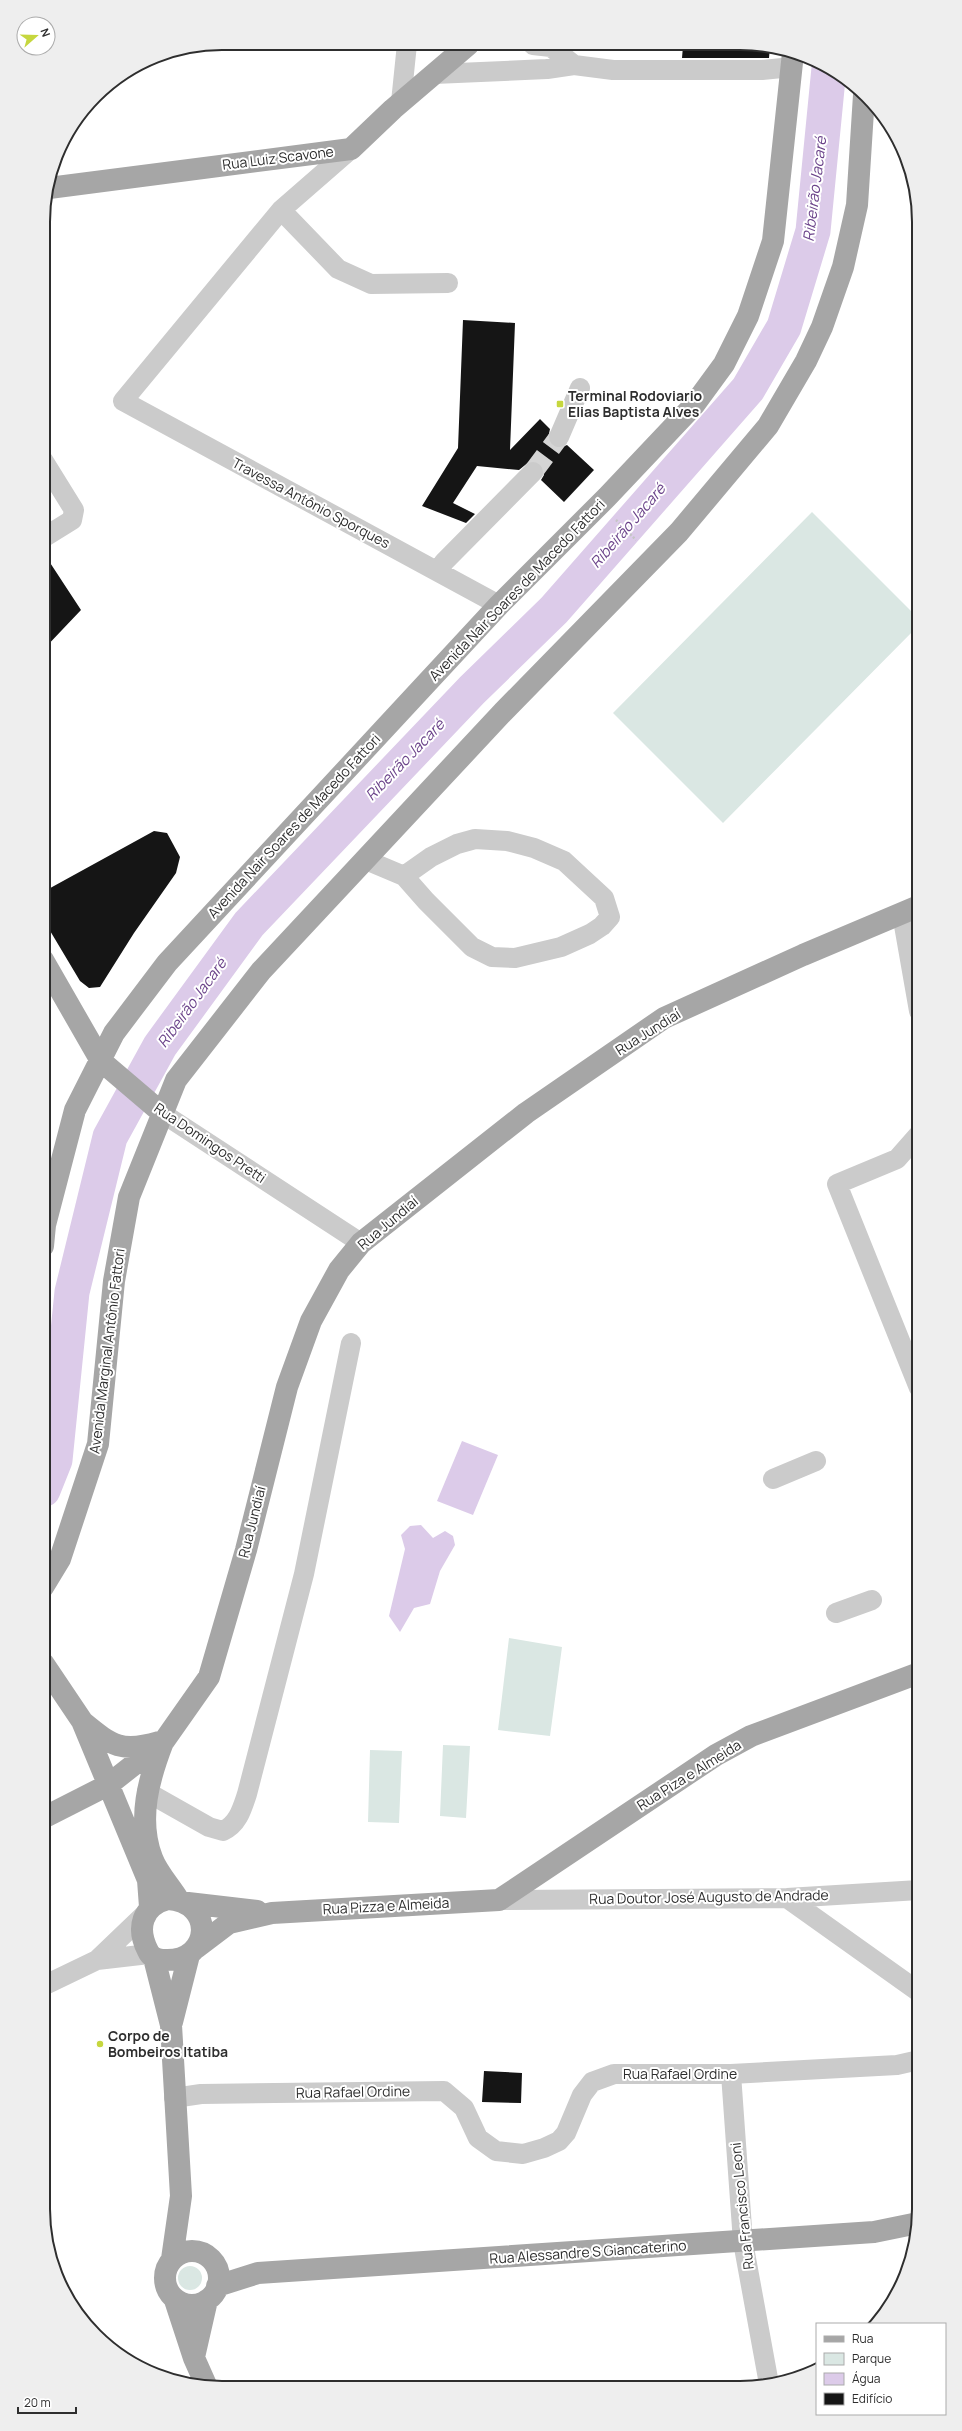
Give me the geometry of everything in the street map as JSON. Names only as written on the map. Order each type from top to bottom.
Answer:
[{"type":"main road","name":"Rua Luiz Scavone","points":[[53,188],[352,149],[401,102],[461,50]]},
{"type":"main road","name":"Avenida Nair Soares de Macedo Fattori","points":[[50,1208],[75,1110],[105,1063],[114,1033],[167,963],[500,605],[607,497],[689,411],[724,364],[748,316],[773,241],[792,60]]},
{"type":"main road","name":"Avenida Marginal Antônio Fattori","points":[[50,1575],[60,1559],[98,1444],[114,1281],[129,1197],[157,1109],[176,1080],[262,971],[503,712],[679,532],[768,426],[806,361],[822,326],[843,267],[857,205],[864,102]]},
{"type":"main road","name":"Rua Jundiaí","points":[[50,1814],[108,1785],[164,1741],[209,1677],[246,1550],[287,1387],[311,1321],[339,1270],[361,1243],[526,1113],[664,1018],[803,954],[911,910]]},
{"type":"main road","name":"Rua Domingos Pretti","points":[[50,972],[105,1063],[157,1109]]},
{"type":"main road","points":[[50,1674],[82,1721],[148,1880],[147,1911],[142,1936],[152,1956],[171,2025],[174,2098],[181,2196],[172,2259],[166,2271],[166,2285],[175,2300],[194,2358],[204,2380]]},
{"type":"main road","name":"Rua Piza e Almeida","points":[[499,1900],[716,1755],[751,1736],[912,1676]]},
{"type":"main road","points":[[82,1721],[110,1744],[123,1748],[138,1748],[164,1741]]},
{"type":"main road","points":[[164,1741],[149,1778],[147,1792],[146,1834],[152,1859],[183,1901],[196,1910],[202,1929],[193,1951],[171,2025]]},
{"type":"main road","name":"Rua Pizza e Almeida","points":[[193,1951],[229,1923],[272,1913],[499,1900]]},
{"type":"main road","points":[[147,1911],[158,1901],[183,1901]]},
{"type":"main road","name":"Rua Pizza e Almeida","points":[[183,1901],[272,1913]]},
{"type":"main road","points":[[152,1956],[170,1960],[193,1951]]},
{"type":"main road","points":[[181,2196],[205,2257],[217,2269],[194,2358]]},
{"type":"main road","name":"Rua Alessandre S Giancaterino","points":[[212,2293],[258,2274],[743,2242],[874,2232],[912,2224]]},
{"type":"main road","points":[[172,2259],[189,2251],[205,2257]]},
{"type":"main road","name":"Rua Alessandre S Giancaterino","points":[[205,2257],[258,2274]]},
{"type":"main road","points":[[175,2300],[191,2305],[212,2293]]},
{"type":"street","points":[[401,102],[406,50]]},
{"type":"street","points":[[543,50],[548,69]]},
{"type":"street","points":[[549,50],[574,65]]},
{"type":"street","points":[[434,74],[548,69],[574,65],[613,70],[762,70],[792,60]]},
{"type":"street","points":[[352,149],[281,210],[338,269],[371,284],[448,283]]},
{"type":"street","name":"Travessa Antônio Sporques","points":[[281,210],[123,401],[500,605]]},
{"type":"street","points":[[559,437],[580,388]]},
{"type":"street","points":[[50,472],[74,510],[74,516],[72,520],[50,534]]},
{"type":"street","points":[[438,572],[444,562],[533,472]]},
{"type":"street","points":[[366,860],[404,876],[426,901],[472,946],[492,957],[515,958],[561,946],[590,934],[602,926],[610,917],[604,898],[564,861],[534,848],[507,840],[475,839],[456,844],[431,857],[404,876]]},
{"type":"street","points":[[911,910],[912,923]]},
{"type":"street","name":"Rua Domingos Pretti","points":[[157,1109],[361,1243]]},
{"type":"street","points":[[912,1142],[897,1159],[837,1184],[912,1371]]},
{"type":"street","points":[[147,1792],[209,1827],[223,1831],[233,1826],[239,1816],[247,1794],[304,1574],[351,1343]]},
{"type":"street","points":[[773,1479],[816,1461]]},
{"type":"street","points":[[836,1613],[872,1600]]},
{"type":"street","name":"Rua Doutor José Augusto de Andrade","points":[[499,1900],[787,1898],[912,1890]]},
{"type":"street","points":[[787,1898],[912,1987]]},
{"type":"street","points":[[50,1983],[97,1960],[147,1911]]},
{"type":"street","points":[[97,1960],[152,1956]]},
{"type":"street","name":"Rua Rafael Ordine","points":[[174,2098],[201,2094],[444,2091],[464,2108],[478,2138],[496,2151],[523,2154],[559,2142],[566,2133],[582,2095],[592,2082],[614,2074],[731,2074],[897,2065],[912,2062]]},
{"type":"street","name":"Rua Francisco Leoni","points":[[731,2074],[743,2242],[768,2379]]},
{"type":"path","points":[[616,520],[636,540]]},
{"type":"green space","points":[[812,512],[912,612],[912,632],[723,823],[613,713]]},
{"type":"green space","points":[[509,1638],[562,1647],[550,1736],[498,1730]]},
{"type":"green space","points":[[443,1745],[470,1746],[466,1818],[440,1816]]},
{"type":"green space","points":[[370,1750],[402,1751],[399,1823],[368,1822]]},
{"type":"green space","points":[[185,2266],[195,2266],[202,2273],[202,2283],[195,2290],[185,2290],[178,2283],[178,2273]]},
{"type":"water","points":[[462,1441],[498,1455],[473,1515],[437,1501]]},
{"type":"water","points":[[421,1525],[433,1538],[445,1531],[453,1536],[455,1545],[440,1571],[430,1604],[414,1608],[400,1632],[389,1616],[405,1549],[401,1535],[410,1526]]},
{"type":"building","points":[[683,50],[751,50],[769,52],[769,58],[682,58]]},
{"type":"building","points":[[463,320],[515,323],[510,450],[540,419],[550,429],[548,438],[550,444],[560,448],[567,445],[594,470],[564,502],[541,480],[544,475],[541,464],[530,461],[519,470],[477,466],[453,503],[475,514],[466,523],[422,506],[458,448]]},
{"type":"building","points":[[50,563],[81,610],[50,643]]},
{"type":"building","points":[[154,831],[167,833],[180,857],[176,873],[134,933],[100,987],[89,988],[80,981],[50,931],[50,888]]},
{"type":"building","points":[[484,2071],[522,2073],[521,2103],[482,2102]]},
{"type":"waterway","name":"Ribeirão Jacaré","points":[[50,1472],[55,1460],[72,1292],[110,1137],[160,1046],[249,924],[472,690],[554,610],[748,389],[784,327],[813,231],[828,75]]},
{"type":"tunnel","points":[[533,472],[559,437]]},
{"type":"place","name":"Terminal Rodoviario Elias Baptista Alves","points":[[560,404]]},
{"type":"place","name":"Corpo de Bombeiros Itatiba","points":[[100,2044]]}]
